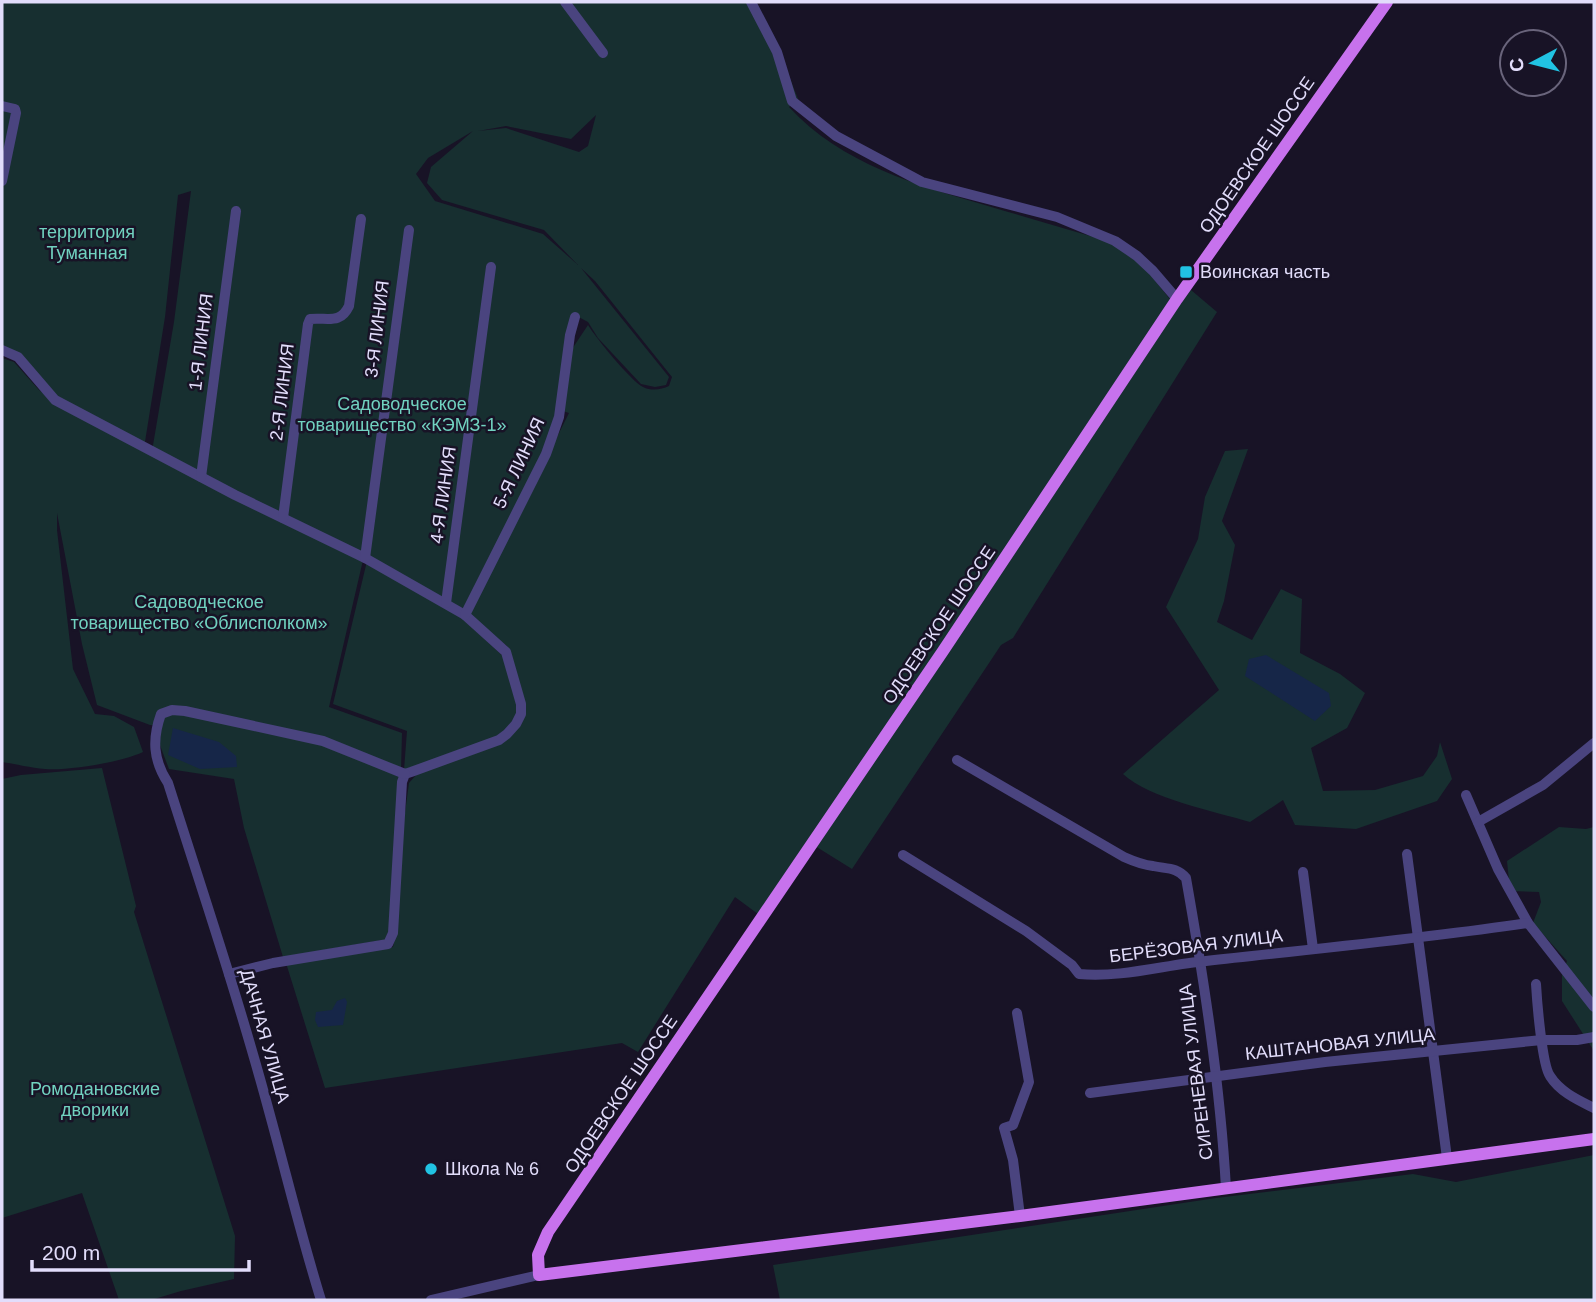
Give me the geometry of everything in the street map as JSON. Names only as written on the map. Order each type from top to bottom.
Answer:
[{"type":"main road","name":"ОДОЕВСКОЕ ШОССЕ","points":[[540,1275],[538,1255],[548,1232],[943,651],[1177,299],[1387,2]]},
{"type":"main road","points":[[540,1275],[1020,1216],[1594,1139]]},
{"type":"street","points":[[565,2],[603,53]]},
{"type":"street","points":[[751,2],[777,52],[792,101],[836,136],[922,182],[1057,218],[1115,241],[1137,256],[1177,299]]},
{"type":"street","points":[[2,106],[15,109],[16,113],[2,181]]},
{"type":"street","name":"1-Я ЛИНИЯ","points":[[201,477],[236,211]]},
{"type":"street","name":"2-Я ЛИНИЯ","points":[[283,518],[308,324],[313,318],[334,320],[345,315],[349,306],[361,219]]},
{"type":"street","name":"3-Я ЛИНИЯ","points":[[365,558],[409,230]]},
{"type":"street","name":"4-Я ЛИНИЯ","points":[[446,603],[491,267]]},
{"type":"street","name":"5-Я ЛИНИЯ","points":[[465,615],[546,454],[559,417],[575,317]]},
{"type":"street","points":[[2,350],[18,357],[55,400],[201,477],[365,558],[446,603],[465,615],[506,652],[521,704],[521,714],[508,734],[499,740],[405,774],[401,782],[393,933],[388,944],[305,957],[229,974]]},
{"type":"street","name":"ДАЧНАЯ УЛИЦА","points":[[321,1300],[229,974],[168,783],[161,773],[154,742],[155,731],[161,714],[172,710],[323,741],[405,774]]},
{"type":"street","points":[[1478,822],[1543,785],[1594,743]]},
{"type":"street","name":"СИРЕНЕВАЯ УЛИЦА","points":[[957,760],[1124,858],[1181,871],[1186,878],[1201,961],[1223,1141],[1226,1188]]},
{"type":"street","points":[[1466,795],[1498,869],[1528,923],[1594,1007]]},
{"type":"street","points":[[1408,854],[1447,1158]]},
{"type":"street","name":"БЕРЁЗОВАЯ УЛИЦА","points":[[903,855],[1026,931],[1072,965],[1079,974],[1098,976],[1201,961],[1528,923]]},
{"type":"street","points":[[1303,872],[1313,949]]},
{"type":"street","points":[[1536,984],[1548,1074],[1567,1093],[1594,1108]]},
{"type":"street","points":[[1017,1013],[1029,1082],[1013,1125],[1004,1128],[1013,1160],[1020,1216]]},
{"type":"street","name":"КАШТАНОВАЯ УЛИЦА","points":[[1090,1093],[1434,1051],[1594,1037]]},
{"type":"street","points":[[431,1300],[540,1275]]},
{"type":"green space","points":[[2,2],[754,2],[776,43],[798,99],[789,107],[832,144],[881,170],[908,180],[1111,242],[1136,257],[1177,308],[1191,290],[1217,312],[1013,638],[1001,645],[852,869],[807,841],[758,914],[735,897],[638,1052],[622,1043],[325,1088],[286,963],[393,947],[409,783],[417,774],[486,747],[522,720],[507,646],[468,615],[569,413],[563,411],[570,352],[588,325],[606,349],[622,368],[643,387],[659,389],[669,386],[672,377],[595,281],[581,268],[669,377],[666,385],[655,387],[641,384],[598,338],[588,322],[573,314],[557,418],[546,450],[465,611],[152,451],[174,322],[191,191],[178,195],[165,317],[144,448],[60,401],[2,347],[2,193],[17,116],[2,169]],"holes":[[[596,115],[588,146],[579,152],[506,128],[478,131],[506,126],[571,139]],[[473,131],[431,167],[427,183],[442,200],[544,230],[578,265],[543,234],[435,201],[416,174],[428,158]]]},
{"type":"green space","name":"Садоводческое товарищество «Облисполком»","points":[[2,358],[14,362],[39,390],[59,405],[363,560],[329,707],[402,733],[389,939],[283,957],[244,828],[234,779],[169,769],[158,740],[161,726],[150,725],[97,705],[82,644],[57,513],[73,669],[95,714],[114,716],[134,727],[143,752],[109,762],[67,769],[2,762]]},
{"type":"green space","points":[[1248,449],[1222,521],[1235,545],[1217,622],[1252,640],[1281,589],[1302,599],[1300,653],[1340,674],[1365,693],[1347,728],[1311,748],[1323,791],[1375,790],[1423,776],[1437,756],[1440,742],[1452,779],[1437,801],[1356,829],[1295,825],[1283,800],[1250,822],[1166,797],[1135,783],[1123,774],[1219,690],[1166,607],[1198,539],[1205,497],[1225,451]]},
{"type":"green space","points":[[367,561],[450,607],[505,658],[519,714],[502,736],[404,770],[407,731],[333,704]]},
{"type":"green space","name":"Ромодановские дворики","points":[[102,768],[136,906],[134,912],[235,1236],[234,1279],[151,1300],[119,1300],[82,1193],[2,1218],[2,779]]},
{"type":"green space","points":[[1559,827],[1594,827],[1594,1051],[1562,1001],[1562,975],[1567,961],[1533,923],[1541,902],[1539,892],[1510,891],[1507,861]]},
{"type":"green space","points":[[1594,1155],[1594,1300],[780,1300],[773,1265],[1216,1198],[1413,1174],[1456,1182]]},
{"type":"water","points":[[1266,655],[1329,693],[1331,706],[1315,721],[1245,676],[1249,659]]},
{"type":"water","points":[[173,728],[219,742],[236,756],[237,767],[200,769],[168,755]]},
{"type":"water","points":[[345,998],[347,1002],[343,1025],[318,1027],[316,1012],[332,1010],[337,1001]]},
{"type":"place","name":"Воинская часть","points":[[1186,272]]},
{"type":"place","name":"Школа № 6","points":[[431,1169]]},
{"type":"park label","name":"территория Туманная","points":[[87,242]]},
{"type":"park label","name":"Садоводческое товарищество «КЭМЗ-1»","points":[[402,414]]}]
